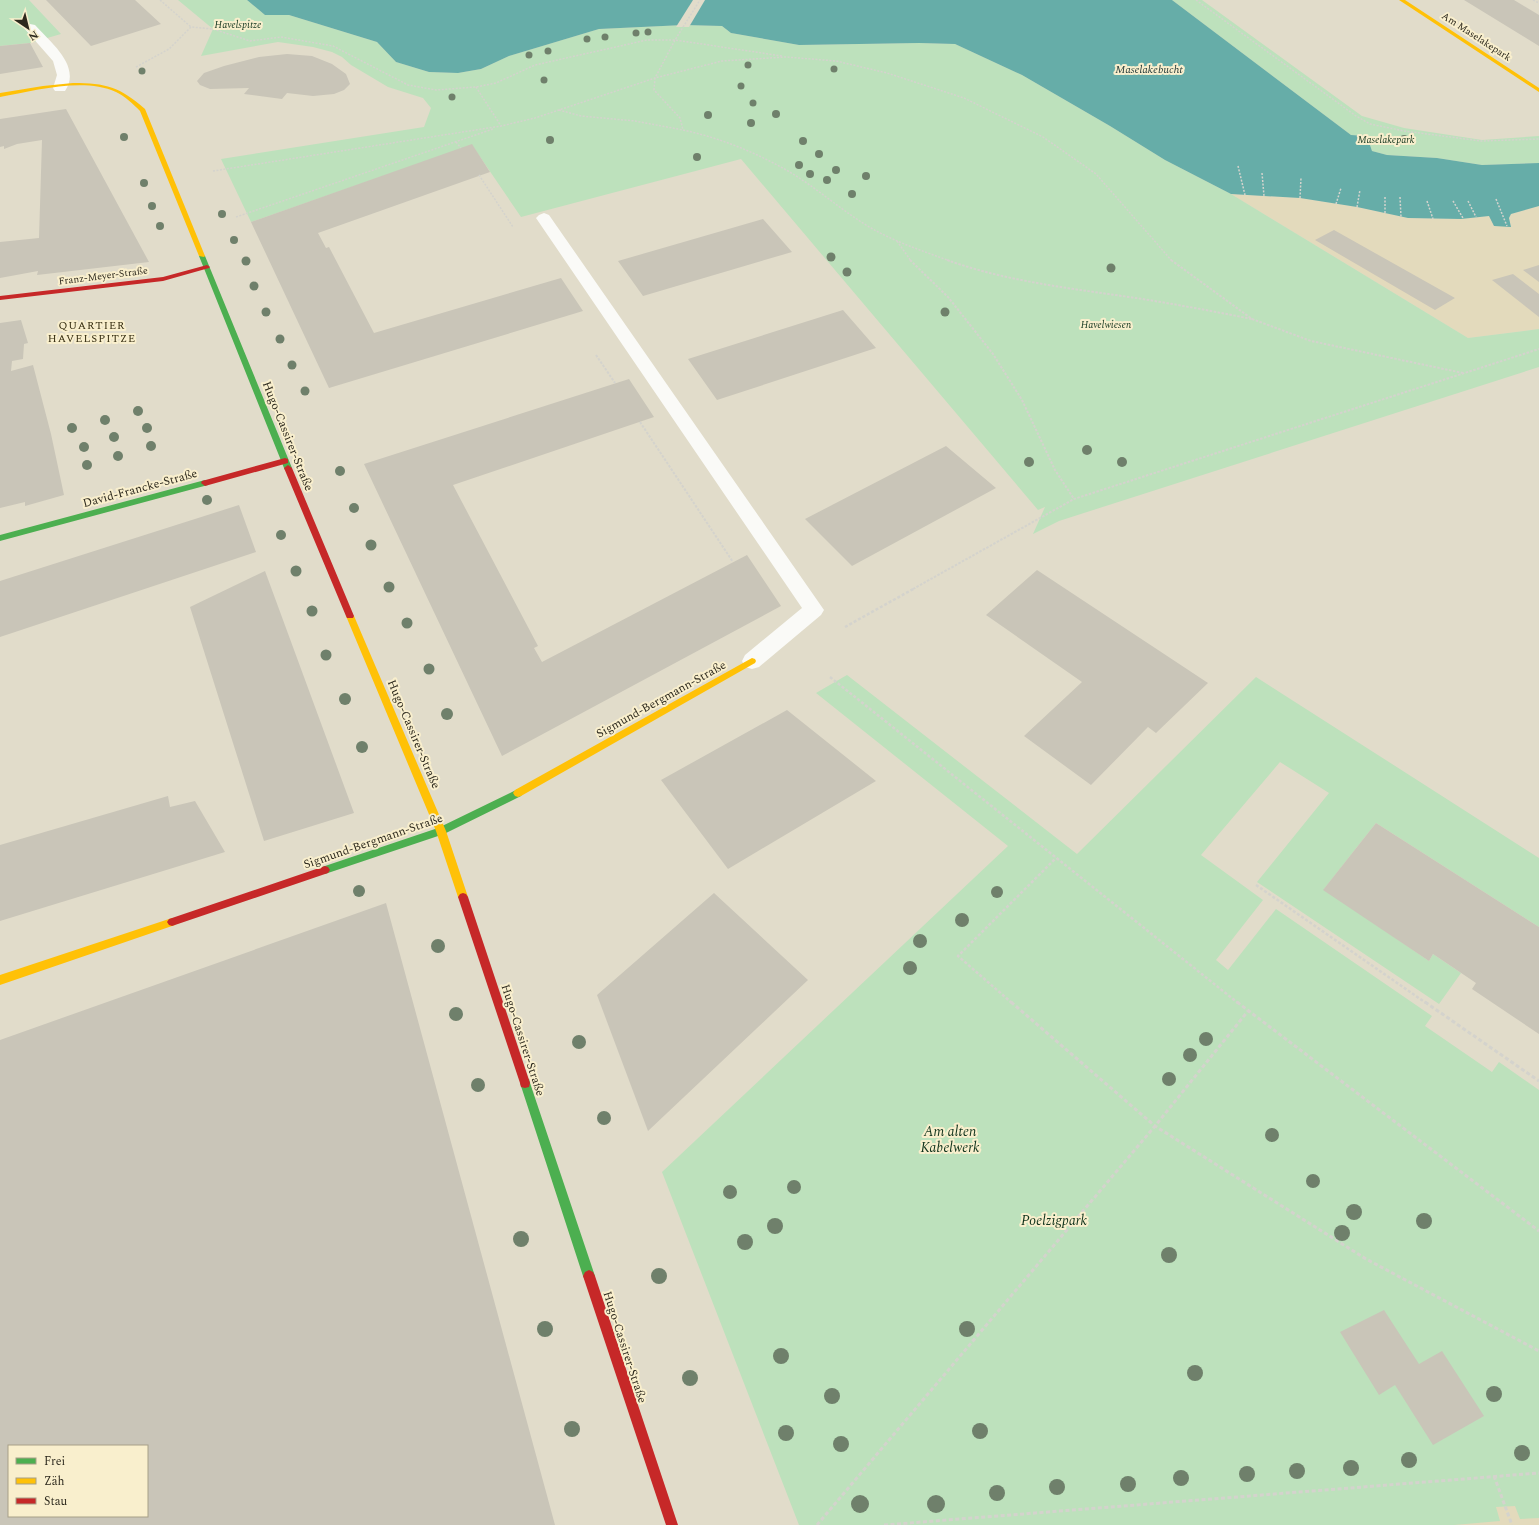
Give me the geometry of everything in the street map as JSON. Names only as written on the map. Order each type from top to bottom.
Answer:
[{"type":"street","name":"Am Maselakepark","points":[[1402,0],[1539,90]]},
{"type":"street","name":"Hugo-Cassirer-Straße","points":[[0,95],[60,88],[102,87],[117,90],[143,110],[285,462],[441,831],[672,1525]]},
{"type":"street","name":"Franz-Meyer-Straße","points":[[0,298],[163,279],[207,267]]},
{"type":"street","name":"David-Francke-Straße","points":[[0,538],[285,462]]},
{"type":"street","name":"Sigmund-Bergmann-Straße","points":[[0,980],[441,831],[505,800],[752,661]]},
{"type":"lane","points":[[30,28],[59,60],[64,75],[60,88]]},
{"type":"lane","points":[[544,218],[814,610],[752,661]]},
{"type":"path","points":[[160,0],[191,27],[213,29],[250,41],[280,37],[334,46],[408,85],[436,90],[476,87],[496,83],[535,65],[647,40],[675,40],[786,57],[836,61],[887,73],[964,98],[1043,137],[1096,174],[1172,261],[1252,319]]},
{"type":"path","points":[[683,130],[680,118],[654,90],[655,78],[679,33],[700,0]]},
{"type":"path","points":[[1196,0],[1356,116],[1370,124],[1404,131],[1481,142],[1539,138]]},
{"type":"path","points":[[1533,0],[1539,3]]},
{"type":"path","points":[[131,70],[169,49],[191,27]]},
{"type":"path","points":[[236,217],[501,126],[559,110],[655,78],[722,61],[786,57]]},
{"type":"path","points":[[476,87],[501,126]]},
{"type":"path","points":[[559,110],[580,116],[635,121],[683,130],[710,136],[749,151],[781,168],[825,195],[871,228],[897,241],[964,266],[1046,285],[1176,304],[1252,319],[1311,341],[1463,373]]},
{"type":"path","points":[[213,171],[501,126]]},
{"type":"path","points":[[456,142],[461,148]]},
{"type":"path","points":[[1238,166],[1245,194]]},
{"type":"path","points":[[1262,173],[1264,196]]},
{"type":"path","points":[[1300,198],[1301,178]]},
{"type":"path","points":[[1336,204],[1341,188]]},
{"type":"path","points":[[1357,207],[1360,190]]},
{"type":"path","points":[[1385,213],[1386,197]]},
{"type":"path","points":[[1400,197],[1401,216]]},
{"type":"path","points":[[1496,199],[1507,226]]},
{"type":"path","points":[[1427,201],[1433,218]]},
{"type":"path","points":[[1453,201],[1463,218]]},
{"type":"path","points":[[1468,201],[1476,217]]},
{"type":"path","points":[[897,241],[902,253],[947,295],[978,332],[1007,373],[1031,416],[1059,479],[1074,499]]},
{"type":"path","points":[[841,629],[1074,499],[1539,349]]},
{"type":"path","points":[[640,422],[733,562]]},
{"type":"path","points":[[830,677],[1248,1011],[1539,1231]]},
{"type":"path","points":[[1056,858],[958,956],[1155,1126],[1366,1259],[1539,1351]]},
{"type":"path","points":[[1256,885],[1539,1081]]},
{"type":"path","points":[[817,1525],[1155,1126],[1248,1011]]},
{"type":"path","points":[[884,1525],[1539,1473]]},
{"type":"path","points":[[1494,1476],[1512,1525]]},
{"type":"shaded area","points":[[1231,194],[1300,198],[1357,207],[1408,218],[1461,219],[1489,216],[1494,226],[1511,226],[1509,218],[1511,214],[1539,206],[1539,329],[1468,338]]},
{"type":"shaded area","points":[[1539,1504],[1539,1525],[1276,1525],[1495,1507]]},
{"type":"green space","points":[[0,0],[29,0],[61,34],[30,43],[0,46]]},
{"type":"green space","name":"Havelwiesen","points":[[178,0],[247,0],[265,15],[289,15],[377,42],[396,62],[429,72],[458,73],[481,69],[509,56],[599,29],[684,25],[722,26],[731,33],[799,45],[919,43],[955,44],[1022,75],[1165,160],[1231,194],[1468,338],[1539,329],[1539,367],[1059,521],[1033,534],[1045,507],[1038,510],[741,159],[521,217],[472,145],[251,222],[221,159],[424,127],[431,108],[423,98],[388,87],[351,65],[342,57],[332,52],[313,47],[278,42],[201,56],[213,29]]},
{"type":"green space","name":"Maselakepark","points":[[1172,0],[1202,0],[1362,116],[1404,128],[1482,140],[1539,136],[1539,163],[1482,165],[1437,158],[1387,155],[1372,151],[1367,136],[1351,135]]},
{"type":"green space","name":"Poelzigpark","points":[[847,675],[1077,854],[1256,677],[1539,858],[1539,927],[1376,823],[1324,889],[1429,961],[1433,954],[1461,973],[1439,1004],[1257,882],[1329,793],[1280,762],[1201,855],[1263,900],[1216,960],[1228,970],[1276,909],[1432,1016],[1425,1026],[1492,1072],[1499,1062],[1539,1090],[1539,1518],[1520,1519],[1515,1506],[1496,1507],[1500,1521],[1454,1525],[799,1525],[662,1172],[1008,846],[816,693]]},
{"type":"water","name":"Maselakebucht","points":[[247,0],[1172,0],[1351,135],[1367,136],[1372,151],[1387,155],[1437,158],[1482,165],[1539,163],[1539,206],[1511,214],[1509,218],[1511,227],[1494,226],[1489,216],[1461,219],[1408,218],[1357,207],[1300,198],[1231,194],[1165,160],[1022,75],[955,44],[919,43],[799,45],[731,33],[722,26],[684,25],[599,29],[509,56],[481,69],[458,73],[429,72],[396,62],[377,42],[289,15],[265,15]]},
{"type":"pier","points":[[693,0],[705,0],[689,27],[676,27]]},
{"type":"building","points":[[46,0],[135,0],[161,24],[91,46]]},
{"type":"building","points":[[1464,0],[1514,0],[1539,15],[1539,46]]},
{"type":"building","points":[[30,43],[43,67],[0,74],[0,46]]},
{"type":"building","points":[[287,54],[312,56],[332,64],[346,74],[350,84],[344,90],[334,94],[313,96],[287,93],[282,99],[244,94],[249,88],[210,89],[200,85],[197,81],[204,73],[224,66],[259,57]]},
{"type":"building","points":[[66,109],[149,262],[37,275],[38,271],[0,278],[0,242],[39,238],[42,140],[17,144],[4,149],[4,146],[0,147],[0,119]]},
{"type":"building","points":[[472,144],[490,172],[318,233],[326,248],[329,247],[374,333],[561,278],[583,311],[329,388],[251,222]]},
{"type":"building","points":[[763,219],[792,252],[643,296],[618,261]]},
{"type":"building","points":[[1334,230],[1455,298],[1435,310],[1315,240]]},
{"type":"building","points":[[1539,265],[1539,282],[1523,270]]},
{"type":"building","points":[[1513,274],[1539,294],[1539,317],[1492,280]]},
{"type":"building","points":[[843,310],[876,348],[717,400],[688,359]]},
{"type":"building","points":[[21,320],[28,343],[24,344],[23,359],[12,361],[11,371],[33,365],[51,434],[64,495],[25,506],[25,502],[0,508],[0,323]]},
{"type":"building","points":[[629,379],[654,417],[453,485],[538,646],[534,648],[542,662],[747,555],[781,606],[502,756],[364,464]]},
{"type":"building","points":[[946,446],[996,488],[852,566],[805,519]]},
{"type":"building","points":[[239,505],[256,552],[0,637],[0,581]]},
{"type":"building","points":[[1037,570],[1208,683],[1156,733],[1148,727],[1091,785],[1024,736],[1082,682],[986,615]]},
{"type":"building","points":[[265,571],[354,813],[264,841],[190,607]]},
{"type":"building","points":[[787,710],[876,781],[728,869],[661,780]]},
{"type":"building","points":[[168,796],[170,807],[195,801],[225,852],[0,921],[0,845]]},
{"type":"building","points":[[1376,823],[1539,927],[1539,1034],[1472,989],[1476,983],[1433,954],[1429,961],[1323,890]]},
{"type":"building","points":[[714,893],[808,980],[648,1131],[597,995]]},
{"type":"building","points":[[386,903],[555,1525],[0,1525],[0,1040]]},
{"type":"building","points":[[1384,1310],[1419,1364],[1442,1351],[1484,1416],[1433,1445],[1395,1385],[1379,1395],[1340,1332]]},
{"type":"traffic: fast","points":[[202,256],[288,468]]},
{"type":"traffic: fast","points":[[0,538],[205,483]]},
{"type":"traffic: fast","points":[[325,870],[441,831],[518,793]]},
{"type":"traffic: fast","points":[[525,1083],[589,1276]]},
{"type":"traffic: slow","points":[[1402,0],[1539,90]]},
{"type":"traffic: slow","points":[[0,95],[58,85],[88,84],[116,90],[130,99],[143,110],[202,256]]},
{"type":"traffic: slow","points":[[350,616],[441,831],[463,897]]},
{"type":"traffic: slow","points":[[518,793],[752,661]]},
{"type":"traffic: slow","points":[[0,980],[172,922]]},
{"type":"traffic: jam","points":[[0,298],[163,279],[207,267]]},
{"type":"traffic: jam","points":[[205,483],[285,461]]},
{"type":"traffic: jam","points":[[288,468],[350,616]]},
{"type":"traffic: jam","points":[[172,922],[325,870]]},
{"type":"traffic: jam","points":[[463,897],[525,1083]]},
{"type":"traffic: jam","points":[[589,1276],[672,1525]]},
{"type":"district","name":"QUARTIER HAVELSPITZE","points":[[92,331]]},
{"type":"park label","name":"Havelspitze","points":[[238,24]]},
{"type":"park label","name":"Am alten Kabelwerk","points":[[950,1140]]}]
